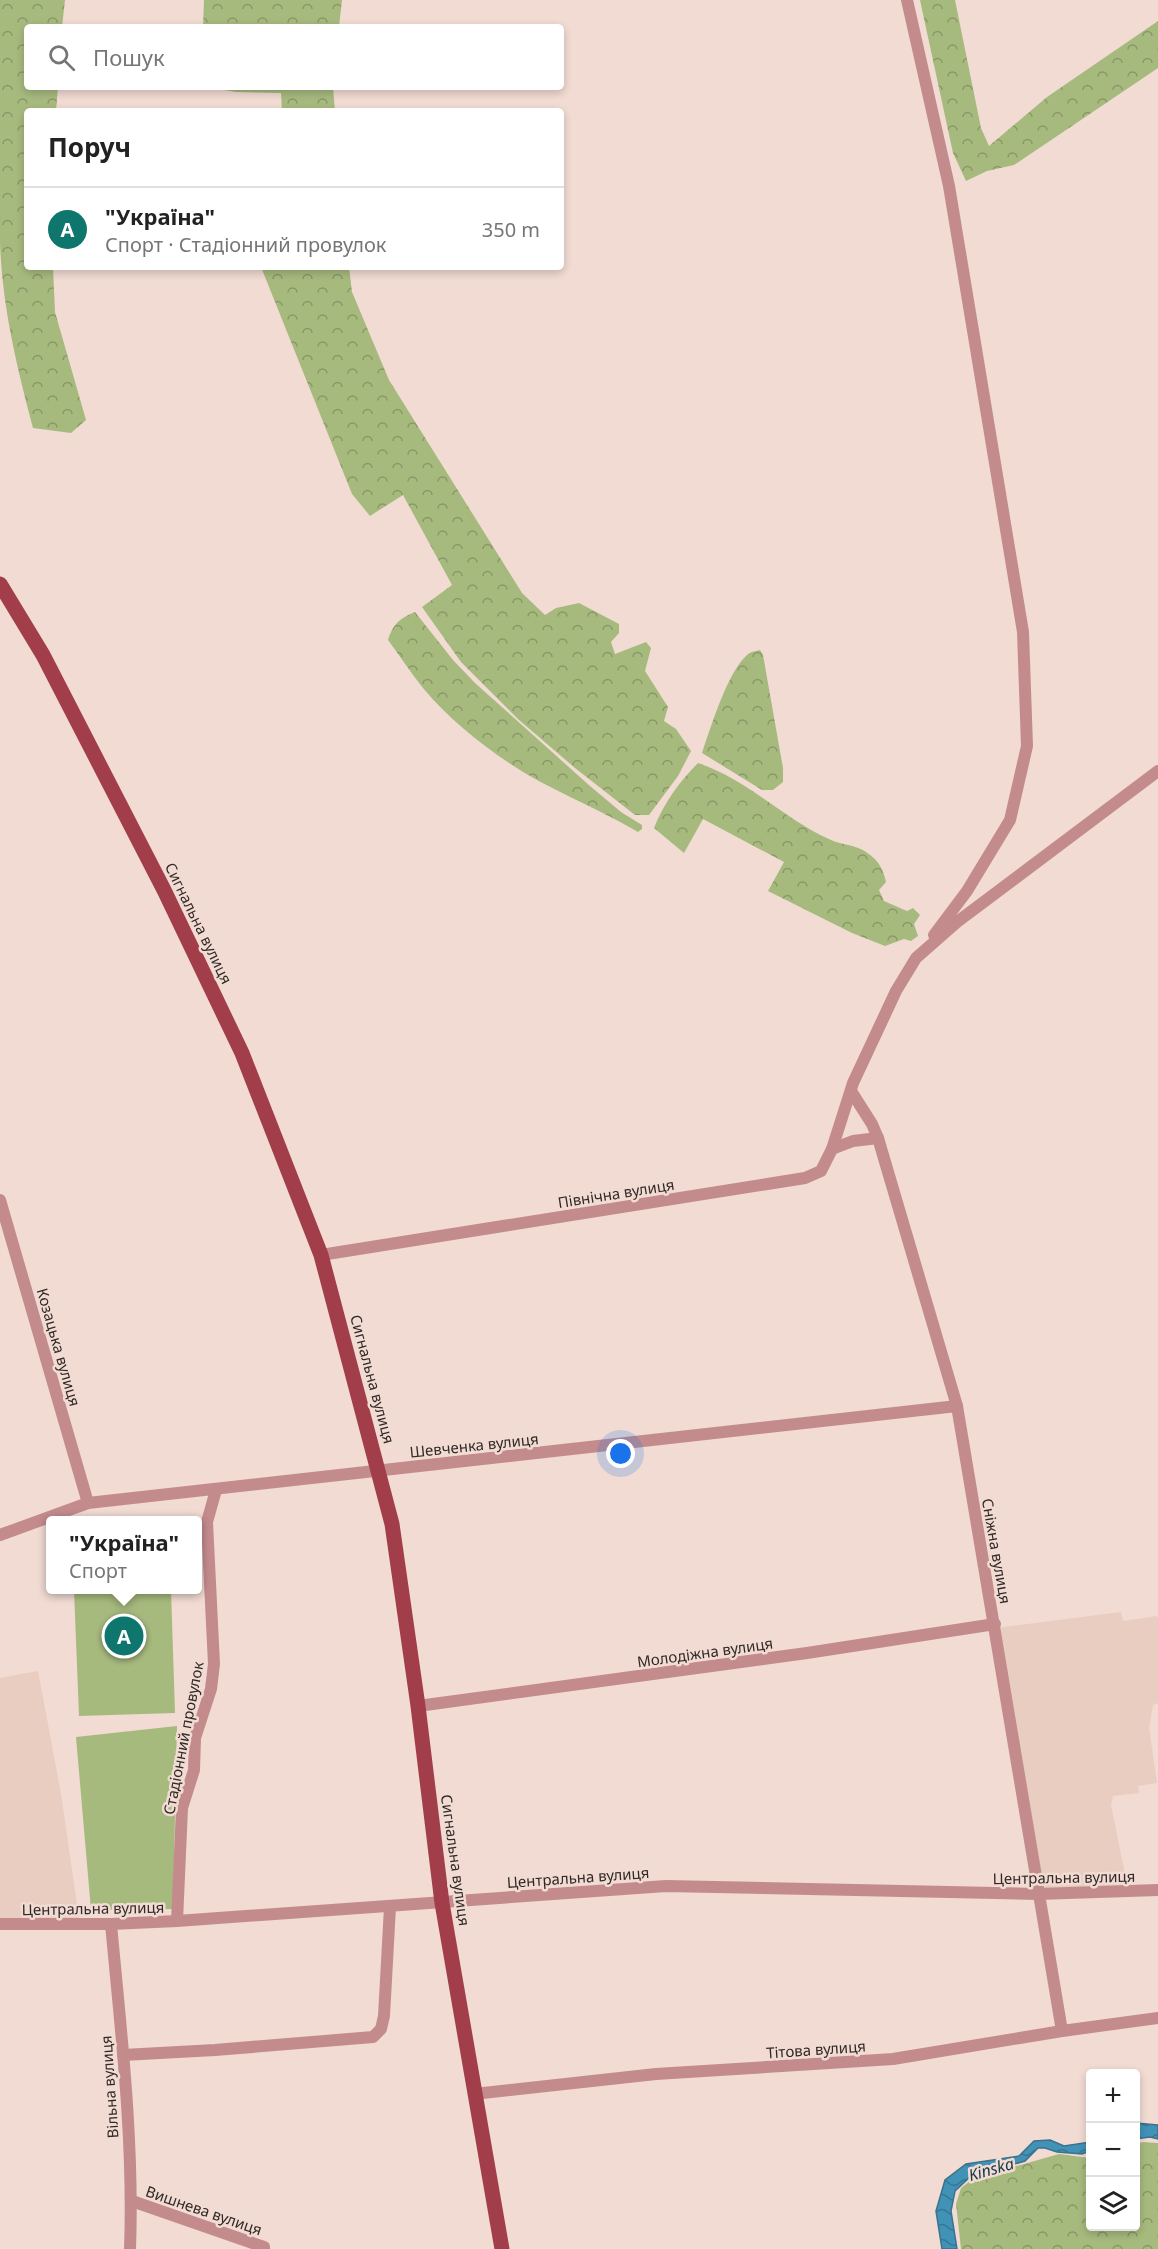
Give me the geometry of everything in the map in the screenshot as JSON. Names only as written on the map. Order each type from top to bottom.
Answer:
[{"type":"main road","name":"Сигнальна вулиця","points":[[0,584],[43,655],[189,941],[242,1053],[321,1255],[392,1524],[418,1706],[442,1903],[502,2249]]},
{"type":"street","points":[[907,0],[949,186],[1023,632],[1027,746],[1010,820],[967,891],[916,958]]},
{"type":"street","points":[[916,958],[957,922],[1158,771]]},
{"type":"street","name":"Північна вулиця","points":[[321,1255],[806,1178],[821,1171],[832,1149],[852,1087],[896,991],[916,958]]},
{"type":"street","name":"Сніжна вулиця","points":[[852,1087],[878,1138],[957,1406],[1062,2031]]},
{"type":"street","points":[[832,1149],[853,1141],[878,1138]]},
{"type":"street","name":"Козацька вулиця","points":[[0,1200],[88,1503]]},
{"type":"street","name":"Шевченка вулиця","points":[[52,1516],[88,1503],[957,1406]]},
{"type":"street","name":"Стадіонний провулок","points":[[177,1921],[182,1808],[194,1770],[195,1738],[211,1689],[214,1664],[207,1522],[216,1490]]},
{"type":"street","name":"Шевченка вулиця","points":[[0,1535],[46,1518]]},
{"type":"street","name":"Молодіжна вулиця","points":[[418,1706],[807,1653],[995,1624]]},
{"type":"street","name":"Центральна вулиця","points":[[0,1924],[111,1924],[177,1921],[666,1886],[1038,1894],[1158,1890]]},
{"type":"street","points":[[123,2055],[226,2050],[373,2037],[381,2029],[384,2016],[390,1907]]},
{"type":"street","name":"Вільна вулиця","points":[[111,1924],[123,2055],[132,2201],[130,2249]]},
{"type":"street","name":"Тітова вулиця","points":[[474,2094],[656,2074],[893,2059],[1062,2031],[1158,2018]]},
{"type":"street","name":"Вишнева вулиця","points":[[132,2201],[264,2247],[264,2249]]},
{"type":"shaded area","points":[[1121,1612],[1123,1621],[1157,1616],[1158,1619],[1158,1703],[1153,1705],[1149,1728],[1157,1783],[1138,1786],[1139,1793],[1113,1796],[1111,1805],[1128,1889],[1039,1892],[996,1628]]},
{"type":"shaded area","points":[[38,1671],[61,1794],[80,1925],[0,1924],[0,1678]]},
{"type":"green space","points":[[0,0],[65,0],[62,24],[24,24],[24,90],[58,90],[56,108],[24,108],[24,270],[53,270],[55,312],[86,420],[71,433],[33,428],[7,313],[0,243]]},
{"type":"green space","points":[[204,0],[342,0],[339,24],[203,24]]},
{"type":"green space","points":[[920,0],[955,0],[981,128],[989,146],[1047,97],[1158,21],[1158,68],[1014,165],[987,171],[966,181],[953,153]]},
{"type":"green space","points":[[224,90],[333,90],[335,108],[282,108],[281,93]]},
{"type":"green space","points":[[262,270],[349,270],[352,292],[389,380],[522,593],[545,615],[556,608],[579,603],[619,624],[619,633],[611,642],[615,654],[646,642],[651,648],[645,671],[668,707],[664,721],[676,729],[691,751],[678,776],[649,815],[635,815],[575,768],[519,720],[461,662],[422,607],[452,585],[403,495],[370,516],[352,494]]},
{"type":"green space","points":[[415,612],[453,660],[475,683],[590,786],[621,812],[642,825],[642,829],[638,832],[524,773],[463,728],[432,699],[388,640],[398,622]]},
{"type":"green space","points":[[760,650],[763,655],[783,768],[783,782],[773,790],[762,790],[702,753],[720,701],[733,674],[747,655]]},
{"type":"green space","points":[[698,763],[733,779],[814,831],[835,842],[858,848],[870,855],[882,868],[885,877],[886,882],[879,890],[884,901],[907,911],[913,908],[920,915],[914,924],[918,936],[911,941],[904,939],[885,946],[852,933],[768,891],[784,862],[703,819],[684,853],[654,828],[673,793]]},
{"type":"green space","points":[[74,1594],[171,1594],[175,1713],[79,1716]]},
{"type":"green space","points":[[177,1726],[173,1909],[91,1910],[76,1737]]},
{"type":"green space","points":[[1140,2143],[1158,2143],[1158,2249],[961,2249],[956,2204],[961,2188],[974,2178],[1059,2154],[1086,2157],[1086,2231],[1140,2231]]},
{"type":"water","points":[[1140,2123],[1158,2125],[1158,2139],[1140,2138]]},
{"type":"water","name":"Kinska","points":[[1050,2140],[1064,2146],[1086,2143],[1086,2152],[1057,2152],[1038,2148],[1025,2161],[970,2177],[955,2191],[951,2211],[957,2249],[942,2249],[936,2211],[945,2180],[966,2164],[1019,2156],[1034,2141]]},
{"type":"place","name":"\"Україна\"","points":[[124,1636]]}]
